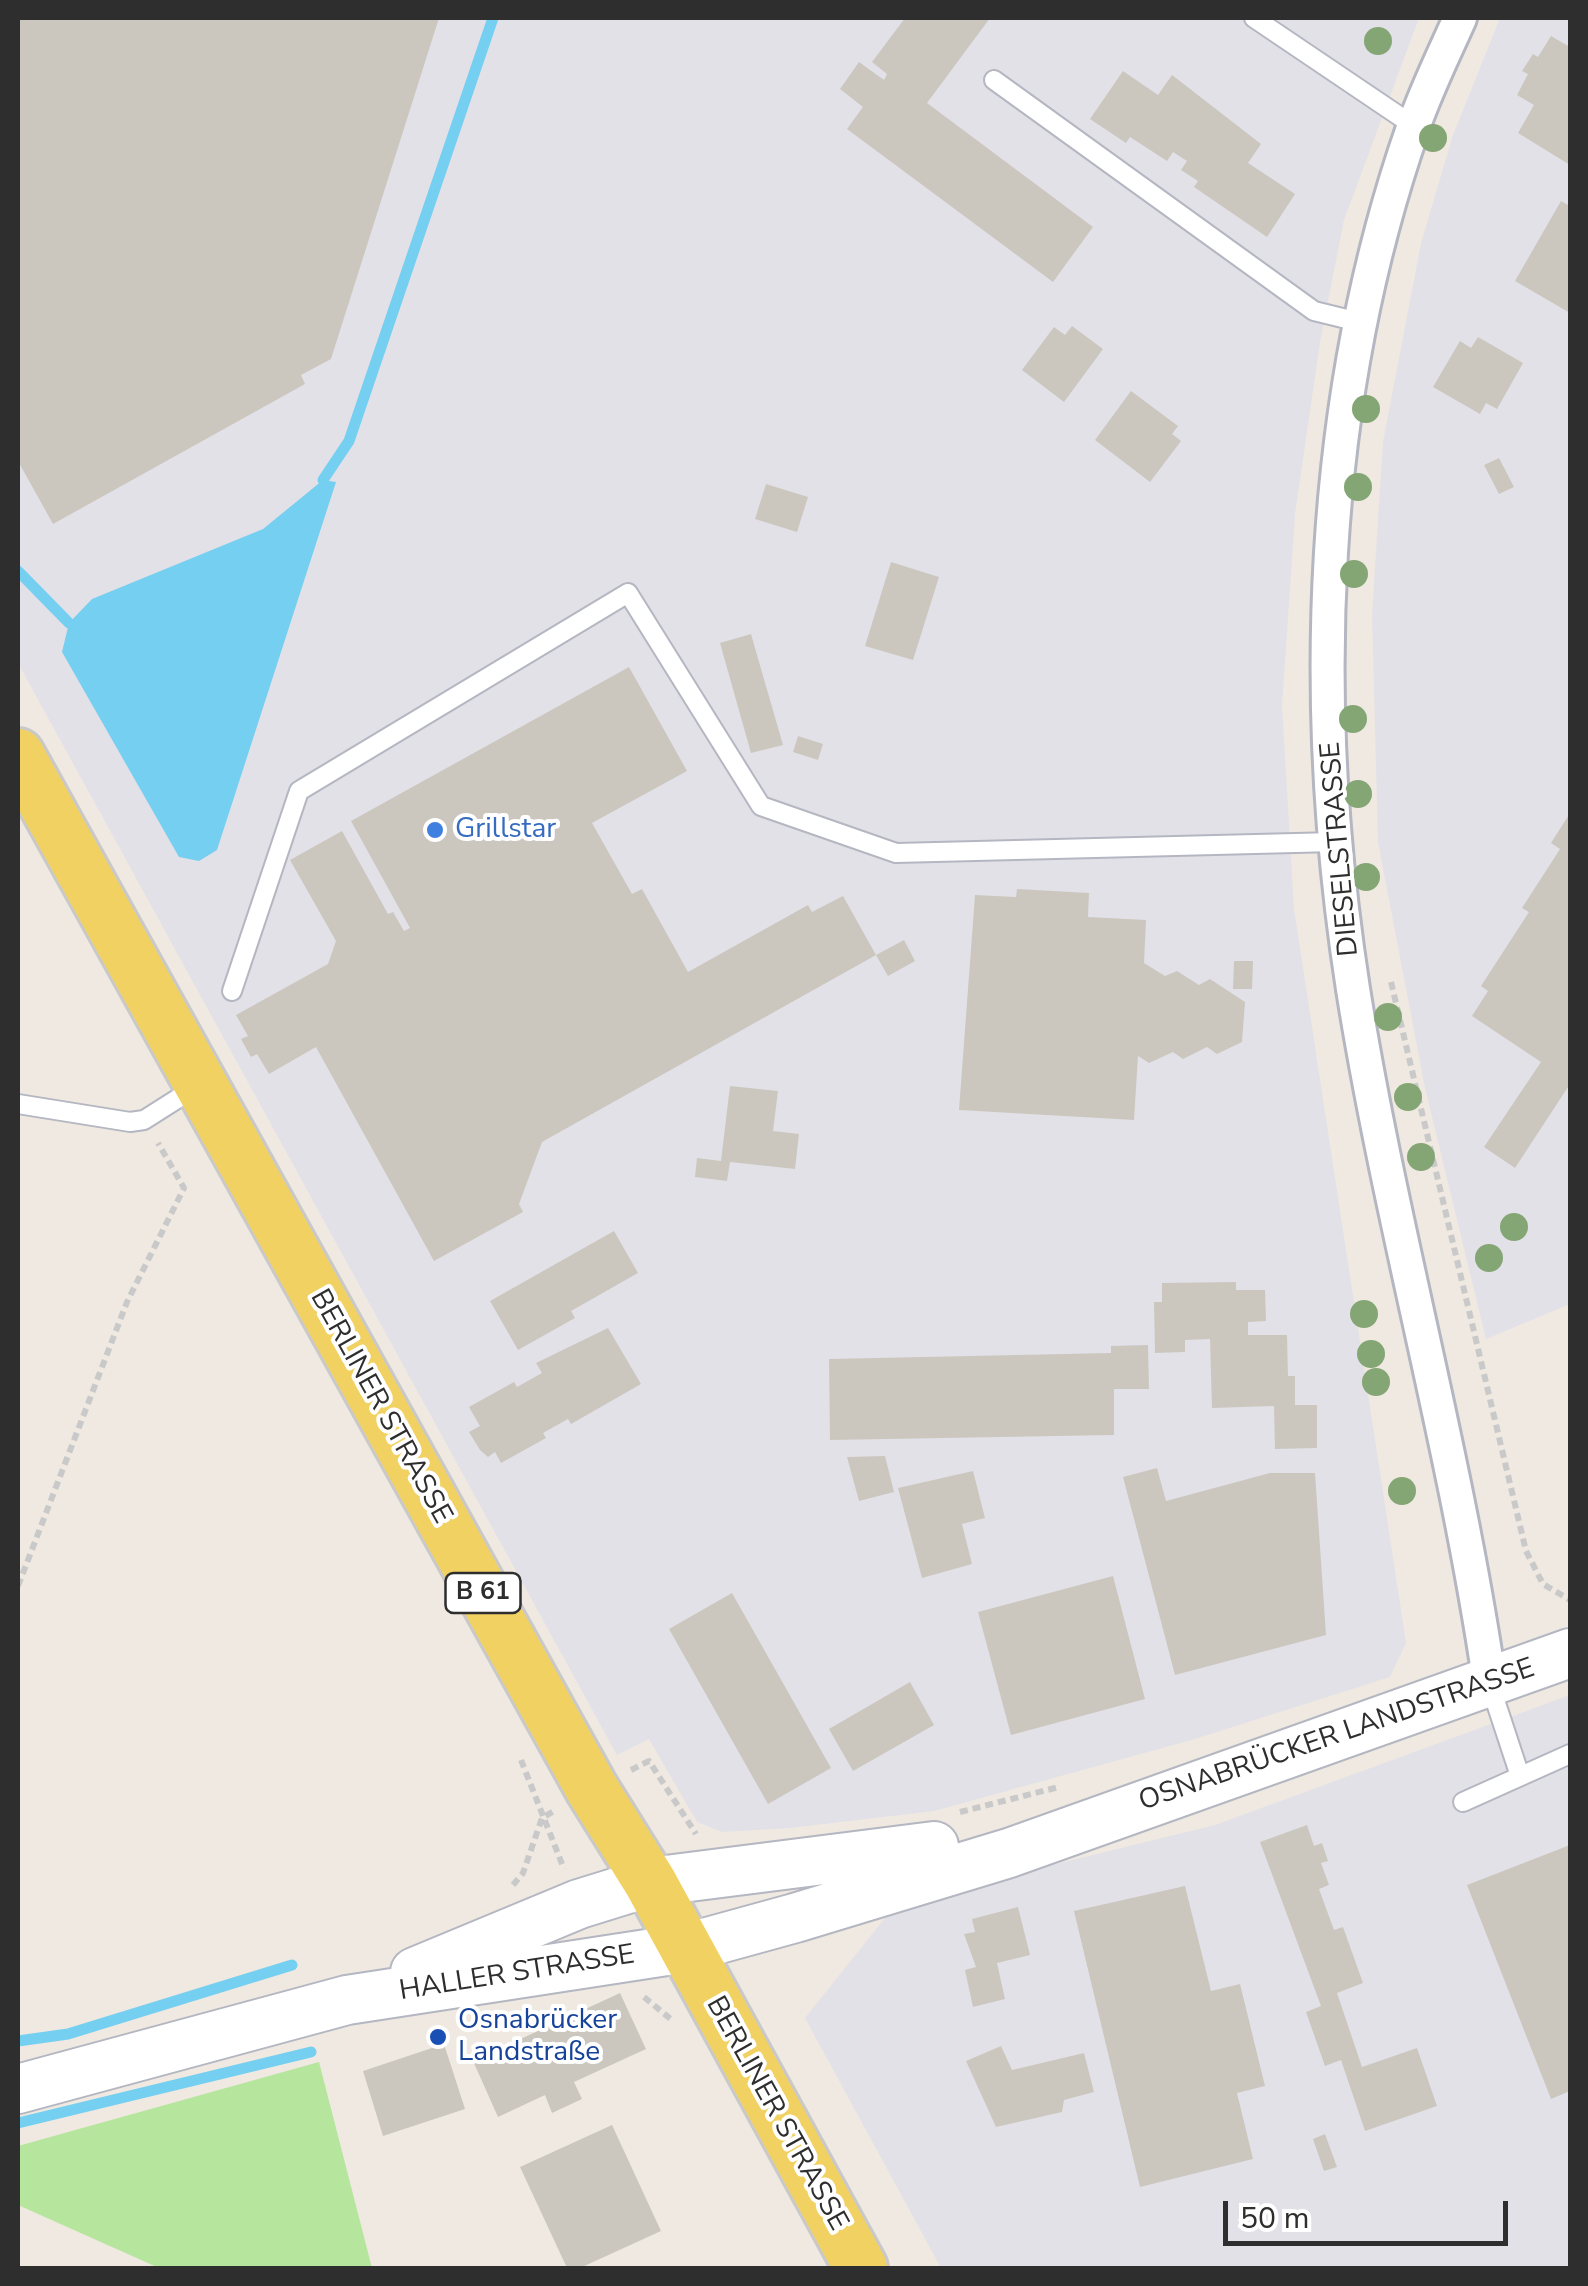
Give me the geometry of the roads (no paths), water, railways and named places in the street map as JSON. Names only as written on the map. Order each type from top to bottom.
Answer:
[{"type":"main road","name":"BERLINER STRASSE","points":[[18,755],[592,1789],[650,1882],[861,2268]]},
{"type":"street","name":"DIESELSTRASSE","points":[[1460,18],[1414,126],[1381,235],[1343,438],[1329,610],[1335,842],[1353,989],[1490,1685]]},
{"type":"street","name":"OSNABRÜCKER LANDSTRASSE","points":[[686,1948],[1009,1853],[1102,1817],[1490,1685],[1570,1653]]},
{"type":"street","name":"OSNABRÜCKER LANDSTRASSE","points":[[650,1882],[888,1855],[1102,1817]]},
{"type":"street","name":"HALLER STRASSE","points":[[347,2000],[578,1904],[650,1882]]},
{"type":"street","name":"HALLER STRASSE","points":[[18,2089],[347,2000],[686,1948]]},
{"type":"lane","points":[[1254,18],[1414,126]]},
{"type":"lane","points":[[994,80],[1314,311],[1363,323]]},
{"type":"lane","points":[[232,990],[299,791],[628,593],[761,806],[778,812],[896,853],[1335,842]]},
{"type":"lane","points":[[18,1104],[144,1120],[202,1082]]},
{"type":"lane","points":[[1490,1685],[1520,1776]]},
{"type":"lane","points":[[1463,1802],[1570,1754]]},
{"type":"water","points":[[323,480],[336,482],[217,850],[199,861],[179,857],[62,652],[69,623],[92,599],[263,529]]},
{"type":"waterway","points":[[323,480],[349,441],[493,18]]},
{"type":"waterway","points":[[18,571],[69,623]]},
{"type":"waterway","points":[[18,2041],[68,2034],[292,1965]]},
{"type":"waterway","points":[[18,2123],[311,2052]]},
{"type":"place","name":"Grillstar","points":[[435,830]]},
{"type":"place","name":"Osnabrücker Landstraße","points":[[438,2037]]}]
